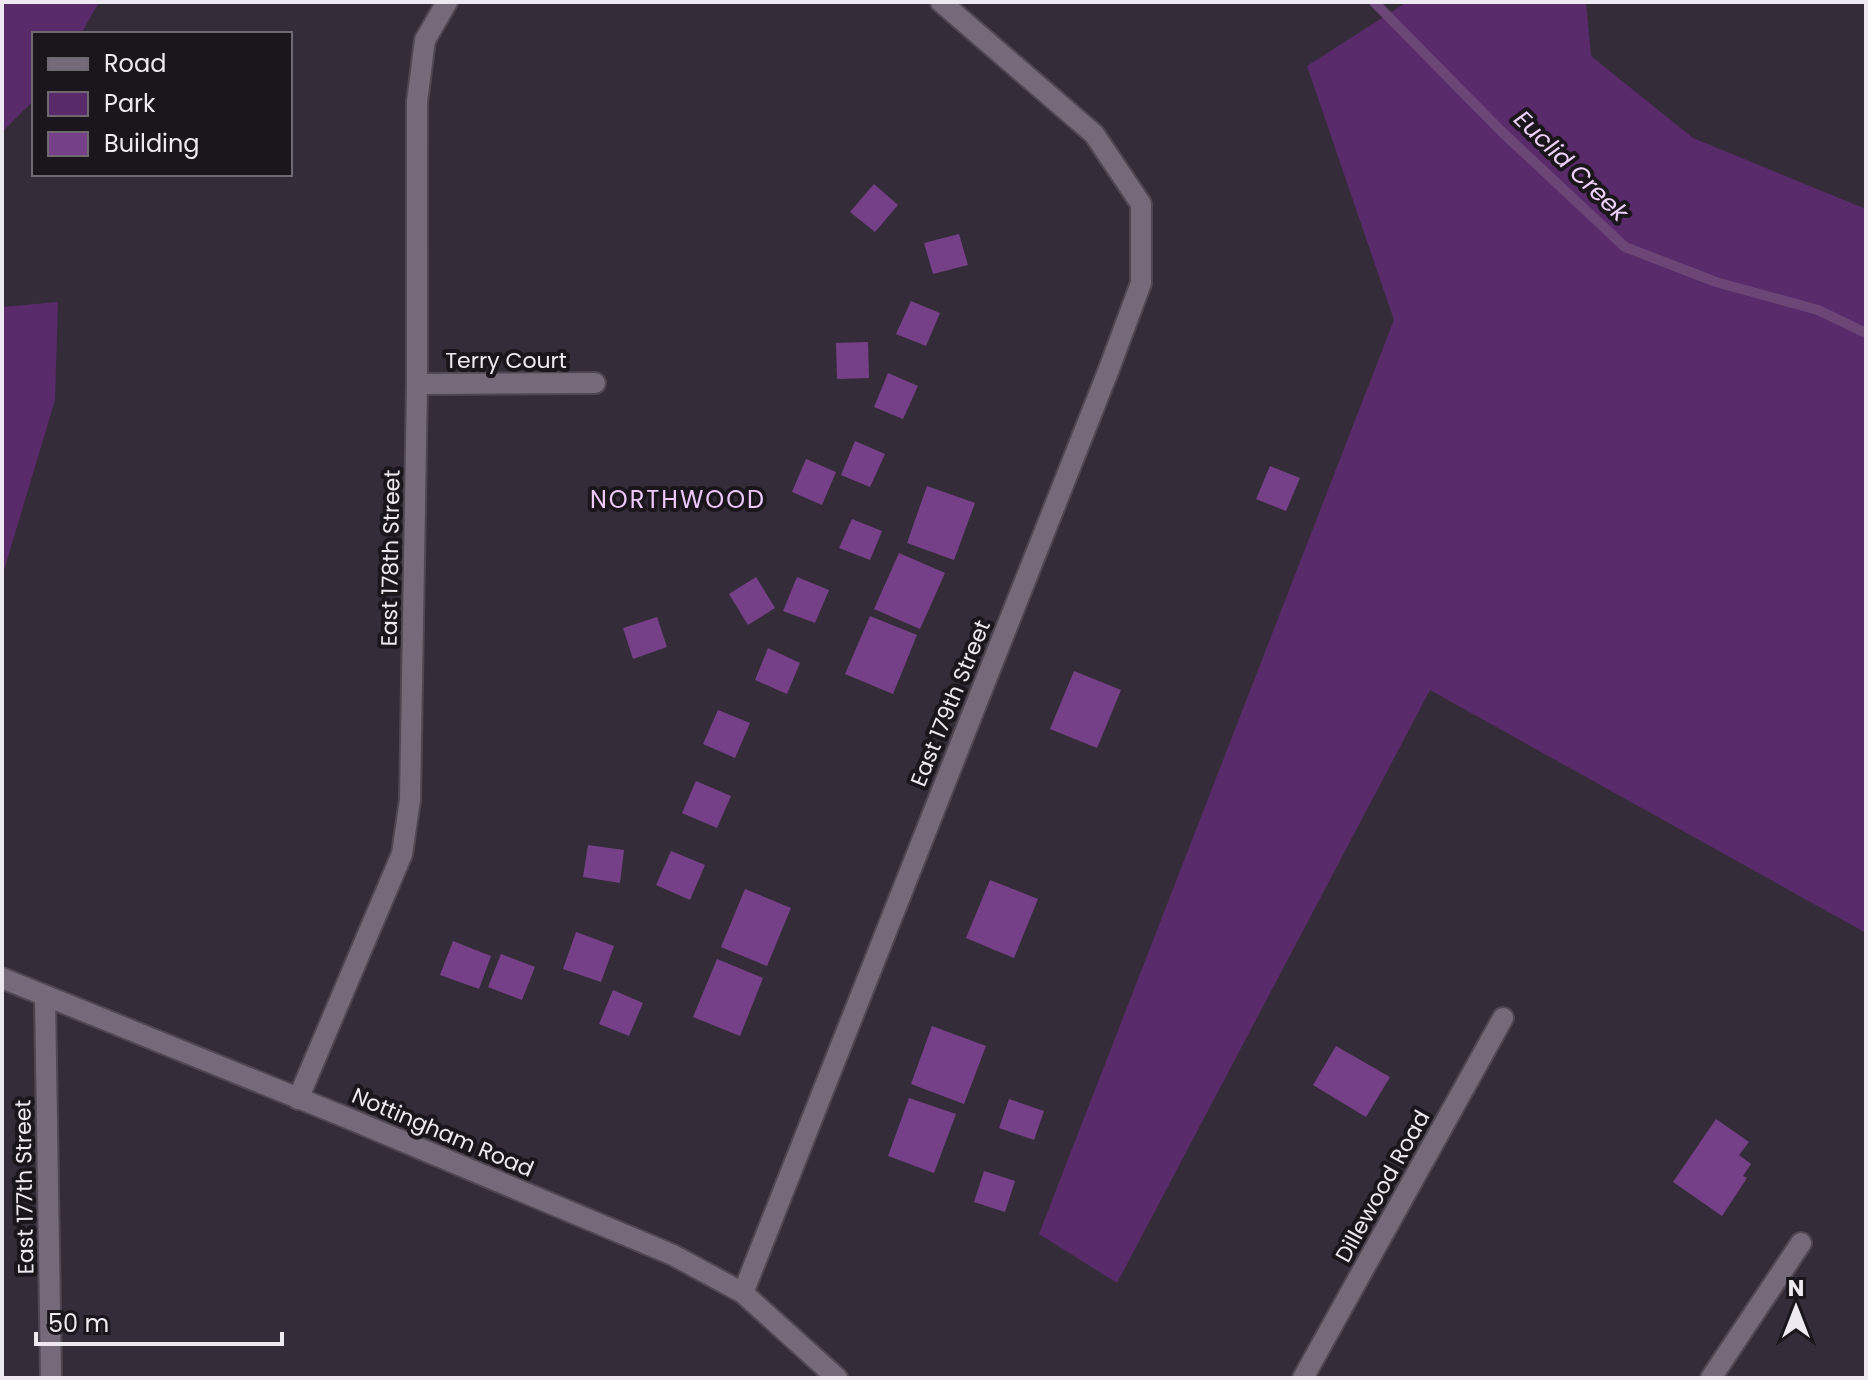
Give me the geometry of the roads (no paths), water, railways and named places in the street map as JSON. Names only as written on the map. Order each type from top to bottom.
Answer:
[{"type":"street","name":"East 178th Street","points":[[298,1099],[402,854],[410,800],[417,384],[417,102],[425,40],[447,2]]},
{"type":"street","name":"East 179th Street","points":[[743,1293],[1141,283],[1141,204],[1094,134],[941,2]]},
{"type":"street","name":"Terry Court","points":[[417,384],[595,383]]},
{"type":"street","name":"Nottingham Road","points":[[2,978],[673,1255],[743,1293],[837,1378]]},
{"type":"street","name":"East 177th Street","points":[[45,996],[51,1378]]},
{"type":"street","name":"Dillewood Road","points":[[1303,1378],[1503,1018]]},
{"type":"street","points":[[1711,1378],[1801,1243]]},
{"type":"waterway","name":"Euclid Creek","points":[[1374,2],[1501,131],[1625,247],[1716,282],[1818,310],[1866,333]]},
{"type":"district","name":"NORTHWOOD","points":[[678,500]]}]
